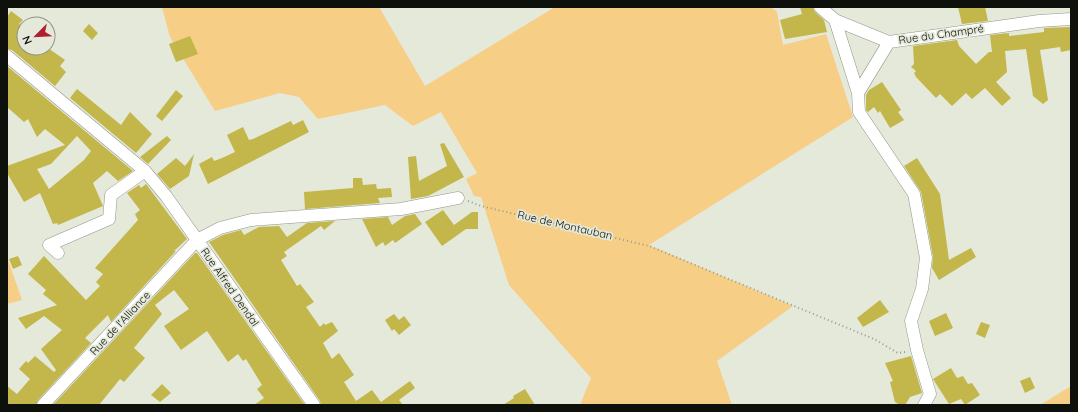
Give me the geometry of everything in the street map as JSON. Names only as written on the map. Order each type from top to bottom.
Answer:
[{"type":"street","name":"Rue du Champré","points":[[820,7],[835,20],[889,42],[1039,21],[1071,19]]},
{"type":"street","points":[[835,20],[858,93],[859,112],[914,194],[926,258],[922,289],[912,322],[916,350],[930,394],[924,405]]},
{"type":"street","points":[[858,93],[889,42]]},
{"type":"street","name":"Rue Alfred Dendal","points":[[7,56],[145,171],[166,196],[314,405]]},
{"type":"street","points":[[58,253],[49,245],[110,219],[111,195],[145,171]]},
{"type":"street","points":[[197,240],[220,228],[252,220],[401,209],[458,198]]},
{"type":"street","name":"Rue de l'Alliance","points":[[44,405],[197,240]]},
{"type":"path","name":"Rue de Montauban","points":[[458,198],[480,206],[594,231],[649,246],[874,339],[898,353],[916,350]]},
{"type":"shaded area","points":[[162,7],[379,7],[425,86],[555,7],[771,7],[777,12],[783,45],[826,34],[853,117],[649,245],[793,306],[717,361],[732,405],[580,405],[591,378],[509,285],[481,197],[474,196],[466,179],[477,173],[441,112],[413,126],[385,105],[318,119],[299,97],[280,93],[215,111],[170,37]]},
{"type":"shaded area","points":[[7,257],[22,300],[7,304]]},
{"type":"shaded area","points":[[1071,386],[1071,405],[1040,405]]},
{"type":"building","points":[[800,7],[813,7],[815,12],[824,20],[827,32],[785,39],[780,20],[802,14]]},
{"type":"building","points":[[958,7],[985,7],[988,21],[962,24]]},
{"type":"building","points":[[11,11],[18,16],[16,16],[16,53],[12,50],[7,49],[7,17]]},
{"type":"building","points":[[89,24],[98,33],[92,40],[83,31]]},
{"type":"building","points":[[1071,27],[1071,50],[1061,52],[1060,47],[1040,50],[1048,100],[1043,104],[1033,96],[1026,49],[1005,51],[1007,72],[996,82],[1011,98],[1002,106],[985,88],[972,99],[966,93],[952,106],[940,94],[936,98],[916,77],[914,73],[916,71],[911,67],[914,64],[913,46],[957,40],[959,46],[976,64],[989,52],[992,52],[990,35],[1009,33],[1009,36],[1044,32],[1044,28]]},
{"type":"building","points":[[190,36],[198,54],[176,62],[169,44]]},
{"type":"building","points":[[56,54],[65,60],[60,66],[66,72],[55,86],[19,56],[56,56]]},
{"type":"building","points":[[7,66],[133,171],[118,181],[107,171],[93,183],[103,206],[58,225],[57,223],[53,224],[40,193],[24,202],[7,173],[7,166],[65,145],[45,129],[37,137],[28,119],[24,122],[7,107]],"holes":[[[77,136],[91,151],[84,160],[49,189],[37,169],[51,164]]]},
{"type":"building","points":[[882,82],[901,110],[898,112],[904,120],[890,128],[880,111],[878,113],[874,107],[868,112],[866,110],[866,95],[869,90]]},
{"type":"building","points":[[77,89],[121,125],[130,112],[152,134],[136,153],[70,98]]},
{"type":"building","points":[[176,90],[183,96],[162,121],[156,116]]},
{"type":"building","points":[[303,120],[309,132],[208,184],[199,164],[212,157],[214,161],[235,152],[227,135],[243,127],[249,140],[291,121],[293,125]]},
{"type":"building","points":[[167,136],[171,140],[148,164],[140,157]]},
{"type":"building","points":[[444,143],[464,177],[428,196],[411,199],[408,157],[416,156],[419,181],[447,166],[440,144]]},
{"type":"building","points":[[194,154],[189,176],[170,189],[157,174],[176,158],[185,166]]},
{"type":"building","points":[[917,158],[940,194],[949,260],[971,248],[976,257],[939,280],[932,268],[933,257],[921,192],[904,166]]},
{"type":"building","points":[[353,178],[362,178],[363,185],[376,184],[377,189],[391,188],[392,197],[378,198],[380,203],[305,209],[304,192],[353,188]]},
{"type":"building","points":[[146,184],[187,239],[174,251],[176,251],[111,322],[108,315],[85,338],[91,343],[38,400],[36,405],[7,405],[7,386],[17,394],[30,379],[19,369],[26,361],[28,363],[35,356],[54,372],[56,370],[41,349],[62,330],[44,316],[26,329],[18,318],[57,305],[43,294],[46,290],[28,274],[44,256],[86,300],[100,286],[96,282],[103,274],[95,268],[138,220],[135,214],[140,210],[127,193],[139,185],[141,188]]},
{"type":"building","points":[[443,210],[454,225],[472,212],[478,212],[478,229],[466,229],[442,246],[425,222]]},
{"type":"building","points":[[415,214],[422,224],[395,243],[393,240],[385,246],[383,242],[376,247],[362,219],[388,217],[392,225],[405,216]]},
{"type":"building","points":[[335,221],[324,230],[321,226],[284,252],[287,256],[281,260],[297,286],[300,284],[314,302],[306,307],[320,327],[324,323],[325,325],[332,322],[338,331],[323,343],[332,359],[339,353],[354,375],[344,382],[356,401],[372,390],[381,402],[410,381],[415,388],[399,400],[403,405],[321,405],[320,401],[209,242],[223,235],[241,230],[244,235],[259,227],[279,226],[287,237],[307,223]]},
{"type":"building","points":[[195,253],[197,253],[305,405],[254,405],[264,398],[257,389],[262,385],[246,359],[243,361],[238,354],[228,362],[207,331],[181,350],[164,326],[189,309],[174,290],[155,305],[162,314],[134,348],[145,358],[124,382],[120,379],[99,405],[53,405]]},
{"type":"building","points":[[18,256],[22,265],[13,269],[9,259]]},
{"type":"building","points":[[880,300],[889,312],[863,327],[857,318]]},
{"type":"building","points":[[946,313],[953,328],[935,336],[929,321]]},
{"type":"building","points":[[394,314],[399,320],[404,316],[411,325],[399,335],[394,329],[392,331],[385,320]]},
{"type":"building","points":[[981,322],[990,325],[985,338],[976,334]]},
{"type":"building","points":[[911,356],[922,393],[910,397],[905,405],[900,405],[895,402],[890,382],[893,381],[885,363]]},
{"type":"building","points":[[951,368],[957,378],[963,376],[968,384],[972,383],[980,395],[965,405],[961,399],[949,404],[933,379]]},
{"type":"building","points":[[1030,377],[1035,388],[1025,393],[1020,381]]},
{"type":"building","points":[[162,384],[171,393],[160,402],[151,395]]},
{"type":"building","points":[[525,389],[535,405],[503,405],[514,398],[513,396]]}]
